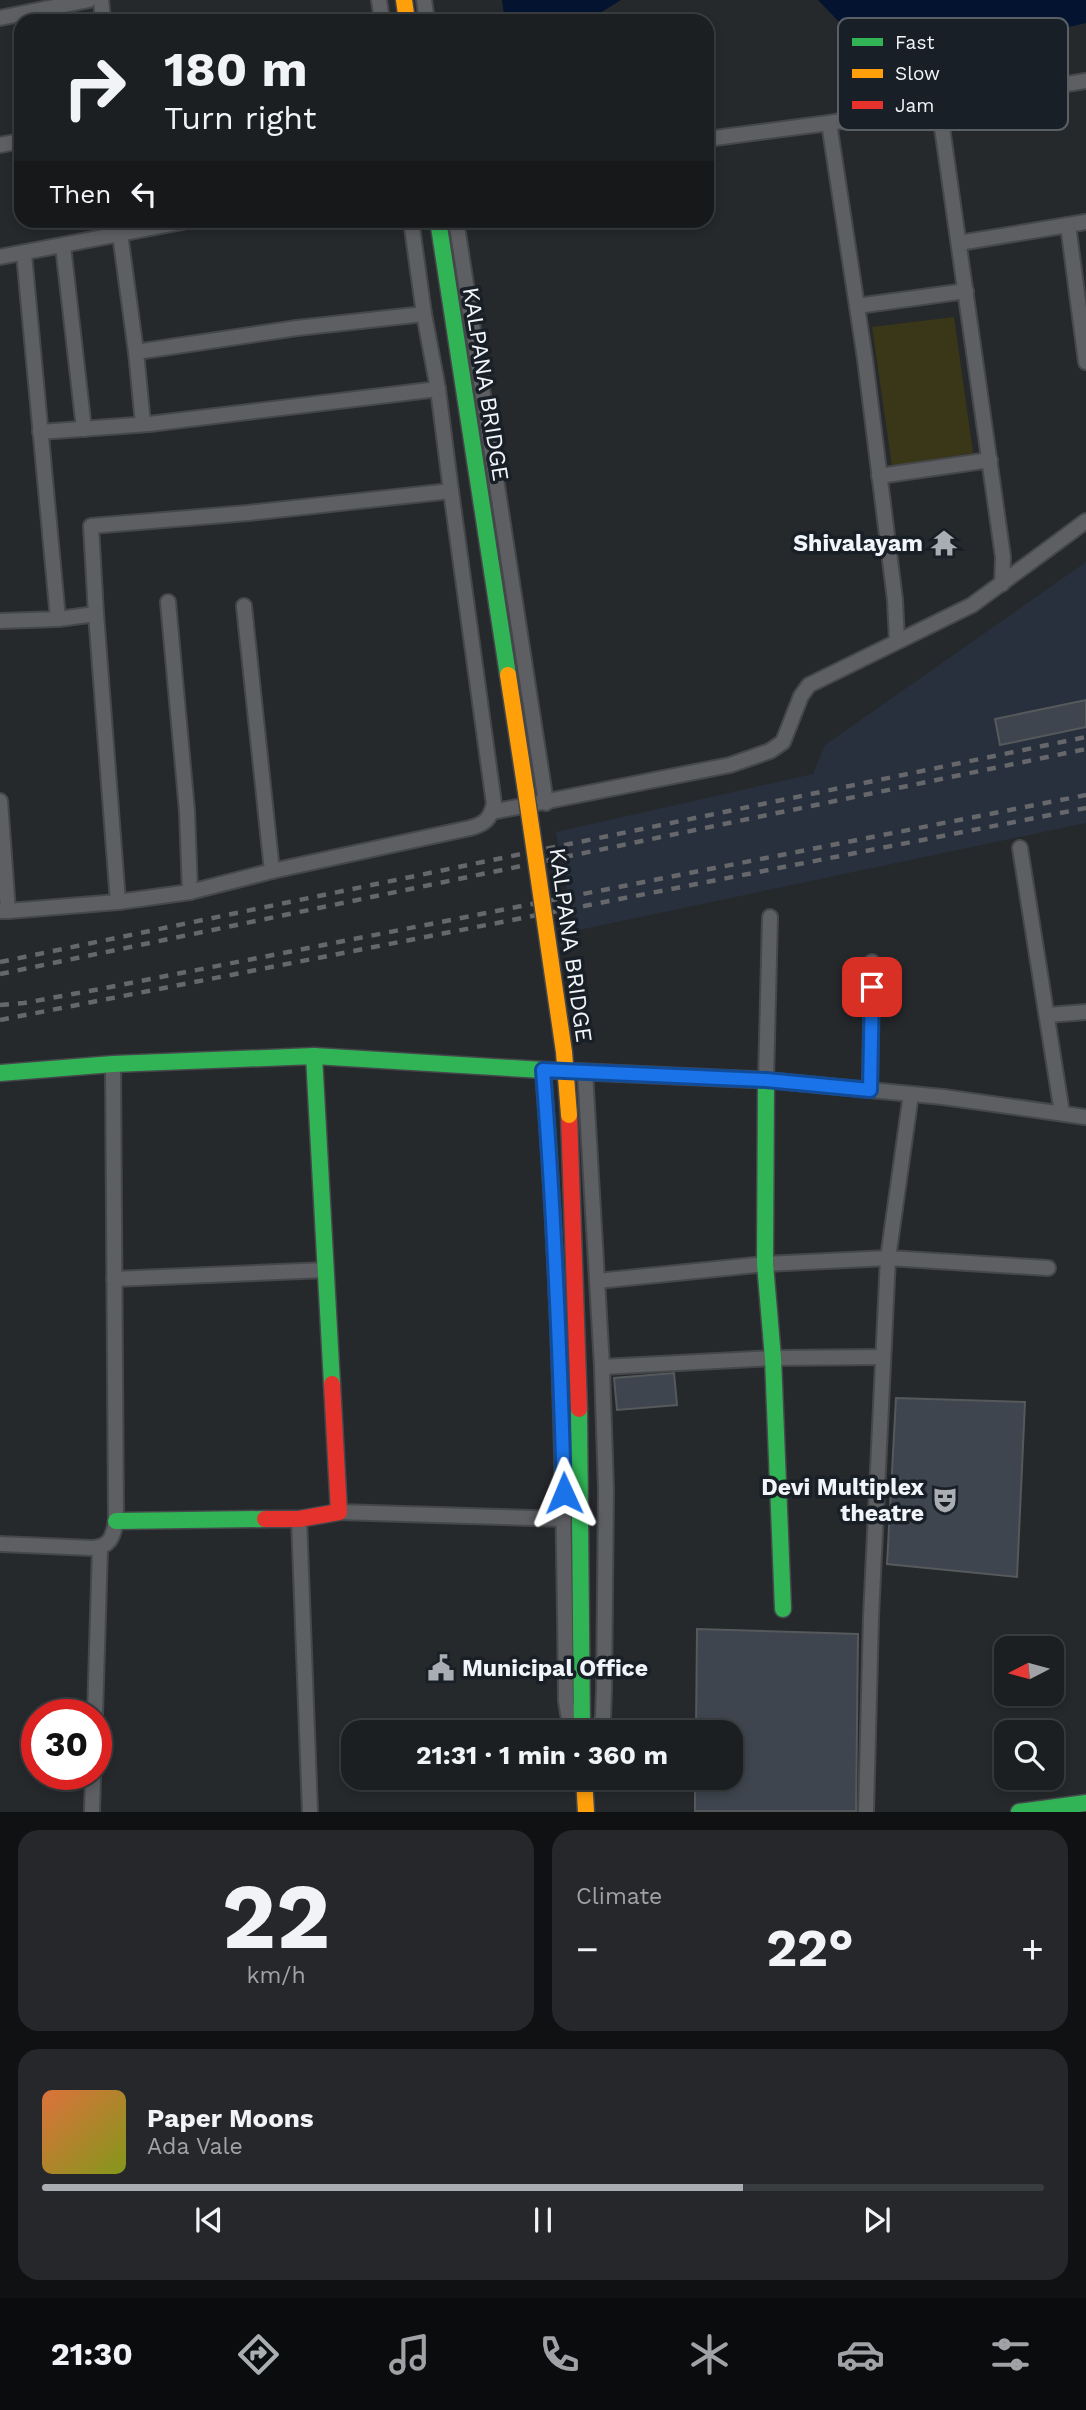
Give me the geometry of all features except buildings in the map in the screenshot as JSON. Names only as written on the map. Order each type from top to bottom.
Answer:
[{"type":"street","points":[[20,14],[89,0]]},
{"type":"street","points":[[1068,84],[1086,81]]},
{"type":"street","points":[[714,138],[838,122]]},
{"type":"street","points":[[829,123],[857,306],[895,600],[897,641]]},
{"type":"street","points":[[943,130],[1003,557],[1002,584]]},
{"type":"street","points":[[959,243],[1086,222]]},
{"type":"street","points":[[1068,225],[1086,362]]},
{"type":"street","points":[[0,801],[4,911],[118,902],[190,892],[481,825],[490,818],[494,804],[438,389],[412,228]]},
{"type":"street","name":"KALPANA BRIDGE","points":[[439,228],[564,1052],[579,1376],[578,1720]]},
{"type":"street","points":[[457,228],[547,803]]},
{"type":"street","points":[[0,257],[63,246],[125,229],[144,424]]},
{"type":"street","points":[[63,246],[84,429]]},
{"type":"street","points":[[24,254],[58,619]]},
{"type":"street","points":[[857,306],[966,291]]},
{"type":"street","points":[[136,352],[297,328],[424,314]]},
{"type":"street","points":[[40,432],[144,424],[438,389]]},
{"type":"street","points":[[879,476],[990,460]]},
{"type":"street","points":[[118,902],[91,526],[261,512],[450,491]]},
{"type":"street","points":[[492,812],[730,765],[770,751],[783,742],[801,696],[809,685],[972,605],[1086,521]]},
{"type":"street","points":[[168,602],[187,811],[190,892]]},
{"type":"street","points":[[244,606],[272,871]]},
{"type":"street","points":[[0,621],[58,619],[96,614]]},
{"type":"street","points":[[1020,848],[1062,1113]]},
{"type":"street","points":[[770,917],[765,1264],[774,1358],[783,1609]]},
{"type":"street","points":[[870,1090],[872,962]]},
{"type":"street","points":[[1048,1014],[1086,1012]]},
{"type":"street","points":[[0,1073],[114,1064],[314,1056],[766,1080],[911,1094],[1086,1117]]},
{"type":"street","points":[[314,1056],[339,1512]]},
{"type":"street","points":[[0,1544],[100,1548],[113,1538],[116,1521],[114,1064]]},
{"type":"street","points":[[543,1070],[561,1360],[566,1701],[574,1720]]},
{"type":"street","points":[[585,1072],[606,1490],[602,1720]]},
{"type":"street","points":[[866,1811],[871,1617],[888,1258],[911,1094]]},
{"type":"street","points":[[597,1281],[765,1264],[888,1258],[1048,1268]]},
{"type":"street","points":[[114,1279],[326,1270]]},
{"type":"street","points":[[601,1367],[774,1358],[883,1357]]},
{"type":"street","points":[[116,1521],[299,1519],[339,1512],[564,1519]]},
{"type":"street","points":[[299,1519],[310,1811]]},
{"type":"street","points":[[95,1699],[100,1548]]},
{"type":"street","points":[[92,1811],[93,1790]]},
{"type":"street","points":[[585,1790],[586,1811]]},
{"type":"street","points":[[1019,1811],[1083,1806]]},
{"type":"shaded area","points":[[954,317],[973,453],[892,466],[872,327]]},
{"type":"shaded area","points":[[1086,562],[1086,823],[574,931],[556,832],[813,774],[825,745]]},
{"type":"water","points":[[502,0],[621,0],[598,14],[504,14]]},
{"type":"water","points":[[818,0],[1086,0],[1086,23],[1068,27],[1068,18],[838,18],[838,21]]},
{"type":"railway","points":[[0,962],[1086,737]]},
{"type":"railway","points":[[0,974],[1086,749]]},
{"type":"railway","points":[[0,1005],[100,989],[1086,795]]},
{"type":"railway","points":[[0,1020],[1086,808]]},
{"type":"traffic: fast","points":[[439,228],[508,675]]},
{"type":"traffic: fast","points":[[314,1056],[766,1080],[765,1264],[773,1358],[783,1609]]},
{"type":"traffic: fast","points":[[0,1073],[113,1064],[314,1056],[332,1384]]},
{"type":"traffic: fast","points":[[579,1409],[582,1720]]},
{"type":"traffic: fast","points":[[116,1521],[265,1519]]},
{"type":"traffic: fast","points":[[1019,1812],[1086,1803]]},
{"type":"traffic: slow","points":[[404,0],[406,14]]},
{"type":"traffic: slow","points":[[508,675],[526,792]]},
{"type":"traffic: slow","points":[[526,792],[564,1052],[569,1115]]},
{"type":"traffic: slow","points":[[585,1790],[586,1812]]},
{"type":"traffic: jam","points":[[569,1115],[579,1409]]},
{"type":"traffic: jam","points":[[265,1519],[299,1519],[339,1512],[332,1384]]},
{"type":"place","name":"Shivalayam","points":[[944,543]]},
{"type":"place","name":"Devi Multiplex theatre","points":[[945,1500]]},
{"type":"place","name":"Municipal Office","points":[[441,1668]]},
{"type":"route","points":[[564,1493],[561,1360],[543,1070],[766,1080],[870,1090],[872,987]]}]
